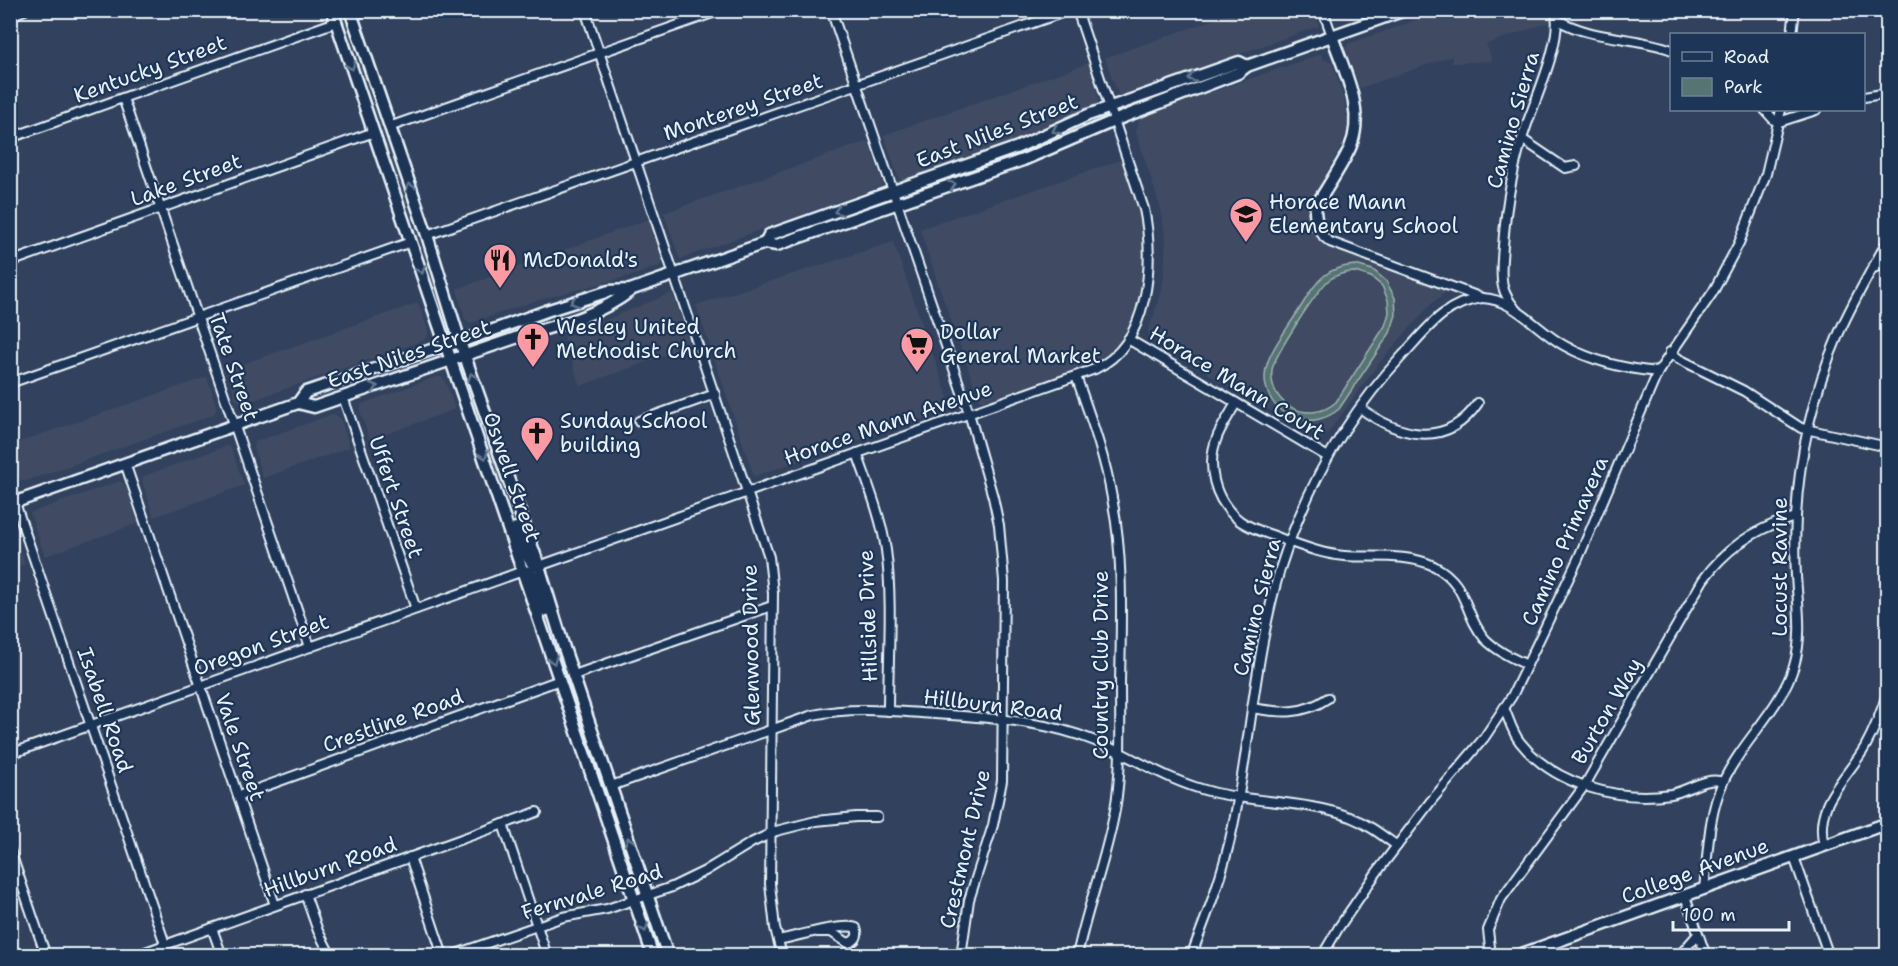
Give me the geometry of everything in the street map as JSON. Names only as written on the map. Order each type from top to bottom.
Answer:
[{"type":"main road","name":"Oswell Street","points":[[332,10],[654,956]]},
{"type":"main road","name":"East Niles Street","points":[[298,403],[306,392],[460,342],[539,313],[609,291],[630,290],[765,243],[777,245],[1023,160],[1238,73],[1247,66],[1405,10]]},
{"type":"main road","name":"Oswell Street","points":[[351,13],[460,342],[539,566],[564,648],[668,956]]},
{"type":"main road","points":[[1317,226],[1315,212],[1317,204],[1350,147],[1356,124],[1354,99],[1332,36]]},
{"type":"main road","name":"East Niles Street","points":[[765,243],[769,235],[1018,147],[1088,116],[1239,62],[1247,66]]},
{"type":"main road","name":"East Niles Street","points":[[13,503],[234,424],[298,403],[314,407],[343,398],[603,309],[630,290]]},
{"type":"main road","points":[[495,489],[510,512],[529,561],[534,566],[539,566]]},
{"type":"main road","points":[[523,571],[530,572],[534,577],[553,631],[564,648]]},
{"type":"main road","name":"College Avenue","points":[[1516,956],[1887,823]]},
{"type":"street","points":[[10,16],[25,10]]},
{"type":"street","points":[[351,13],[368,10]]},
{"type":"street","name":"Glenwood Drive","points":[[585,10],[769,557],[772,575],[771,903],[782,956]]},
{"type":"street","points":[[389,127],[721,10]]},
{"type":"street","name":"Crestmont Drive","points":[[831,10],[969,413],[993,497],[1003,553],[1003,762],[998,806],[969,900],[961,956]]},
{"type":"street","name":"Monterey Street","points":[[426,236],[1070,10]]},
{"type":"street","name":"Horace Mann Avenue","points":[[539,566],[1076,376],[1112,359],[1128,339],[1145,297],[1150,244],[1144,209],[1077,10]]},
{"type":"street","points":[[1323,10],[1332,36]]},
{"type":"street","name":"Camino Sierra","points":[[1515,309],[1503,286],[1502,262],[1507,206],[1512,175],[1522,139],[1547,69],[1558,20],[1555,10]]},
{"type":"street","points":[[1792,33],[1795,10]]},
{"type":"street","points":[[1558,20],[1581,31],[1648,42],[1670,50]]},
{"type":"street","name":"Kentucky Street","points":[[10,138],[336,22]]},
{"type":"street","points":[[1865,97],[1887,93]]},
{"type":"street","name":"Tate Street","points":[[123,98],[310,647]]},
{"type":"street","points":[[1766,111],[1774,120],[1779,121],[1812,111]]},
{"type":"street","name":"Camino Primavera","points":[[1322,956],[1339,927],[1397,846],[1484,738],[1504,708],[1578,559],[1658,372],[1713,292],[1739,243],[1766,174],[1781,111]]},
{"type":"street","name":"Lake Street","points":[[10,262],[374,132]]},
{"type":"street","points":[[1522,139],[1565,168],[1576,166]]},
{"type":"street","points":[[1317,226],[1330,242],[1482,298],[1498,300],[1515,309],[1549,336],[1585,356],[1621,367],[1658,372]]},
{"type":"street","name":"Locust Ravine","points":[[1704,889],[1713,815],[1724,782],[1780,696],[1794,666],[1800,622],[1796,574],[1796,518],[1798,485],[1808,429],[1819,387],[1839,334],[1887,240]]},
{"type":"street","points":[[10,383],[411,242]]},
{"type":"street","points":[[1873,268],[1887,264]]},
{"type":"street","name":"Camino Sierra","points":[[1191,956],[1217,889],[1226,858],[1239,797],[1268,621],[1290,541],[1303,508],[1328,457],[1360,408],[1396,363],[1441,315],[1459,303],[1482,298]]},
{"type":"street","name":"Horace Mann Court","points":[[1128,339],[1328,457]]},
{"type":"street","points":[[1670,352],[1744,391],[1801,428],[1887,447]]},
{"type":"street","name":"Country Club Drive","points":[[1076,376],[1104,461],[1116,524],[1121,597],[1120,753],[1117,790],[1110,836],[1077,956]]},
{"type":"street","points":[[639,421],[715,394]]},
{"type":"street","name":"Uffert Street","points":[[343,398],[416,609]]},
{"type":"street","points":[[1236,403],[1217,436],[1212,466],[1214,484],[1225,506],[1241,521],[1251,527],[1329,554],[1410,559],[1434,566],[1444,572],[1460,589],[1477,628],[1485,638],[1501,652],[1527,665]]},
{"type":"street","points":[[1360,408],[1386,426],[1422,434],[1434,433],[1454,426],[1464,420],[1478,403]]},
{"type":"street","name":"Hillside Drive","points":[[857,453],[875,504],[886,549],[889,595],[888,711]]},
{"type":"street","name":"Vale Street","points":[[125,463],[275,905]]},
{"type":"street","name":"Isabell Road","points":[[10,488],[13,503],[165,944]]},
{"type":"street","name":"Burton Way","points":[[1491,956],[1488,930],[1501,899],[1585,785],[1712,568],[1729,550],[1748,536],[1779,521],[1796,518]]},
{"type":"street","name":"Oregon Street","points":[[10,753],[523,571]]},
{"type":"street","points":[[574,675],[772,606]]},
{"type":"street","name":"Crestline Road","points":[[238,796],[560,680]]},
{"type":"street","points":[[1824,846],[1821,827],[1825,806],[1866,744],[1887,691]]},
{"type":"street","points":[[1252,708],[1276,712],[1297,712],[1309,709],[1328,698]]},
{"type":"street","points":[[1504,708],[1514,733],[1526,748],[1555,771],[1585,785],[1606,792],[1641,796],[1674,793],[1710,781],[1724,782]]},
{"type":"street","name":"Hillburn Road","points":[[611,786],[771,729],[827,712],[862,709],[1031,723],[1072,733],[1120,753],[1172,779],[1213,792],[1334,812],[1363,823],[1397,846]]},
{"type":"street","name":"Hillburn Road","points":[[134,956],[537,812]]},
{"type":"street","name":"Fernvale Road","points":[[450,956],[537,926],[576,914],[607,909],[686,882],[733,853],[770,834],[836,818],[877,818]]},
{"type":"street","points":[[502,824],[547,956]]},
{"type":"street","points":[[10,850],[46,956]]},
{"type":"street","points":[[410,857],[443,956]]},
{"type":"street","points":[[1794,857],[1829,956]]},
{"type":"street","points":[[305,894],[318,931],[332,956]]},
{"type":"street","points":[[1684,896],[1706,956]]},
{"type":"street","points":[[778,940],[849,925],[856,928],[857,936],[848,943],[831,932],[817,932]]},
{"type":"street","points":[[212,927],[222,956]]},
{"type":"street","points":[[1679,956],[1698,934]]},
{"type":"shaded area","points":[[1239,11],[1314,11],[1319,26],[1119,96],[1105,58]]},
{"type":"shaded area","points":[[1443,11],[1582,11],[1486,44],[1492,61],[1452,63],[1452,56],[1360,88],[1346,49],[1348,44]]},
{"type":"shaded area","name":"Horace Mann Elementary School","points":[[1321,54],[1323,59],[1332,63],[1344,99],[1346,116],[1350,116],[1343,143],[1311,200],[1309,216],[1314,230],[1330,246],[1448,290],[1430,305],[1379,363],[1324,438],[1230,388],[1150,336],[1148,331],[1161,295],[1166,241],[1161,209],[1136,132],[1138,118]]},
{"type":"shaded area","points":[[1089,63],[1098,98],[1097,104],[1027,137],[902,180],[899,179],[884,135]]},
{"type":"shaded area","points":[[868,141],[883,185],[680,259],[664,213]]},
{"type":"shaded area","points":[[1124,159],[1143,213],[1148,269],[1136,317],[1125,340],[1106,361],[1080,372],[980,401],[920,229]]},
{"type":"shaded area","points":[[649,219],[663,263],[661,265],[637,274],[534,301],[471,323],[465,319],[457,289]]},
{"type":"shaded area","points":[[893,242],[952,409],[754,476],[696,305]]},
{"type":"shaded area","points":[[672,293],[690,346],[580,386],[564,337]]},
{"type":"shaded area","points":[[418,303],[428,331],[428,336],[424,340],[245,403],[236,400],[226,370]]},
{"type":"shaded area","points":[[207,377],[216,406],[216,411],[212,415],[26,481],[18,477],[11,456],[11,445]]},
{"type":"shaded area","points":[[441,377],[445,381],[455,409],[370,440],[360,411],[362,404]]},
{"type":"shaded area","points":[[334,414],[340,418],[350,447],[263,478],[254,449],[255,442]]},
{"type":"shaded area","points":[[227,446],[231,448],[244,485],[154,517],[142,480],[144,476]]},
{"type":"shaded area","points":[[120,481],[126,487],[138,523],[45,556],[30,513]]},
{"type":"shaded area","points":[[10,520],[25,564],[11,569],[10,569]]},
{"type":"green space","points":[[1355,265],[1373,270],[1386,281],[1395,298],[1396,315],[1390,333],[1339,409],[1319,419],[1307,421],[1296,419],[1281,411],[1271,399],[1266,388],[1266,366],[1276,345],[1316,284],[1332,271]],"holes":[[[1352,272],[1371,277],[1382,286],[1388,300],[1389,313],[1385,326],[1336,402],[1326,409],[1314,412],[1293,408],[1277,393],[1272,370],[1288,338],[1315,296],[1329,280]]]},
{"type":"place","name":"Horace Mann Elementary School","points":[[1246,243]]},
{"type":"place","name":"McDonald's","points":[[500,289]]},
{"type":"place","name":"Wesley United Methodist Church","points":[[533,368]]},
{"type":"place","name":"Dollar General Market","points":[[917,373]]},
{"type":"place","name":"Sunday School building","points":[[537,462]]}]
